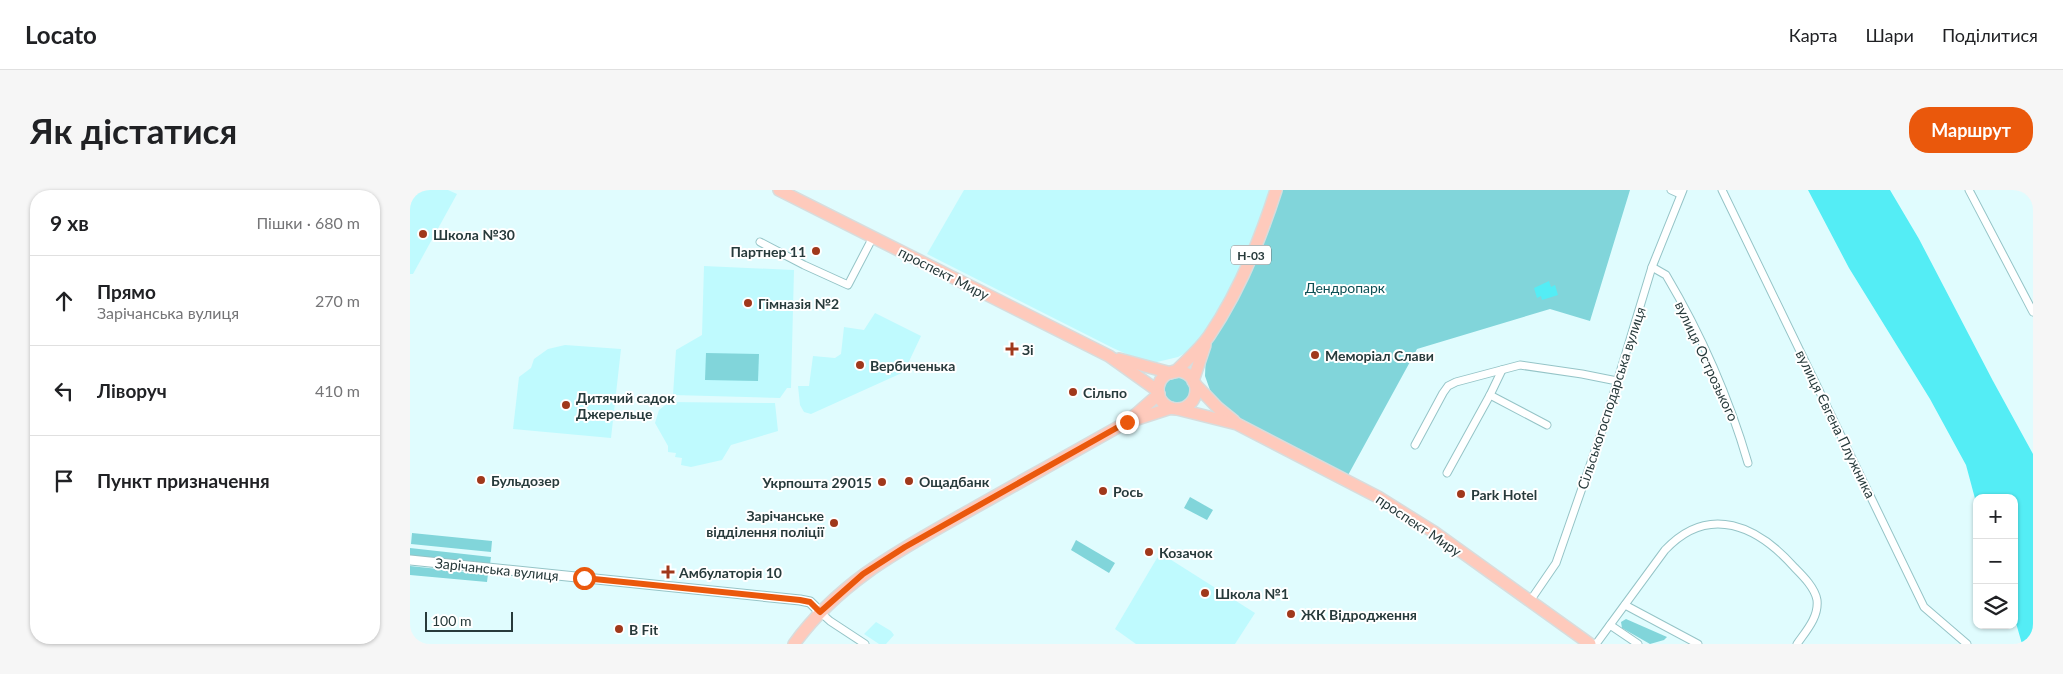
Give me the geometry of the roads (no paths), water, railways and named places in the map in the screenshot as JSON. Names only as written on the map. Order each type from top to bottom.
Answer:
[{"type":"main road","name":"проспект Миру","points":[[780,190],[1109,356],[1158,393]]},
{"type":"main road","name":"Н-03","points":[[1127,422],[1186,407],[1192,401],[1195,393],[1194,382],[1209,336],[1239,282],[1262,229],[1276,190]]},
{"type":"main road","name":"Н-03","points":[[794,644],[820,612],[863,574],[905,547],[1127,422],[1158,393],[1161,380],[1173,372],[1209,336]]},
{"type":"main road","name":"проспект Миру","points":[[1109,356],[1173,372]]},
{"type":"main road","points":[[1173,372],[1187,375],[1194,382]]},
{"type":"main road","name":"проспект Миру","points":[[1194,382],[1218,408],[1238,424],[1378,497],[1434,532],[1590,644]]},
{"type":"main road","points":[[1158,393],[1162,402],[1174,409]]},
{"type":"main road","name":"проспект Миру","points":[[1174,409],[1238,424]]},
{"type":"street","points":[[1671,190],[1681,192]]},
{"type":"street","name":"вулиця Євгена Плужника","points":[[1722,190],[1924,607],[1940,623],[1967,644]]},
{"type":"street","points":[[1969,190],[2033,312]]},
{"type":"street","name":"Сільськогосподарська вулиця","points":[[1530,601],[1556,563],[1617,381],[1652,267],[1681,192]]},
{"type":"street","points":[[760,242],[848,285],[873,237]]},
{"type":"street","name":"вулиця Острозького","points":[[1652,267],[1666,275],[1713,366],[1735,419],[1748,463]]},
{"type":"street","points":[[1415,444],[1448,386],[1456,382],[1520,365],[1617,381]]},
{"type":"street","points":[[1447,473],[1502,370]]},
{"type":"street","points":[[1490,395],[1547,425]]},
{"type":"street","points":[[1596,644],[1665,550],[1677,538],[1696,527],[1707,524],[1726,524],[1755,534],[1770,543],[1798,570],[1815,594],[1816,610],[1808,627],[1796,644]]},
{"type":"street","name":"Зарічанська вулиця","points":[[410,560],[800,600],[810,602],[820,612]]},
{"type":"street","points":[[1625,605],[1698,644]]},
{"type":"street","points":[[820,612],[864,644]]},
{"type":"street","points":[[1610,625],[1638,644]]},
{"type":"place","name":"Школа №30","points":[[423,234]]},
{"type":"place","name":"Партнер 11","points":[[816,251]]},
{"type":"place","name":"Гімназія №2","points":[[748,303]]},
{"type":"place","name":"Зі","points":[[1012,349]]},
{"type":"place","name":"Меморіал Слави","points":[[1315,355]]},
{"type":"place","name":"Вербиченька","points":[[860,365]]},
{"type":"place","name":"Сільпо","points":[[1073,392]]},
{"type":"place","name":"Дитячий садок Джерельце","points":[[566,405]]},
{"type":"place","name":"Бульдозер","points":[[481,480]]},
{"type":"place","name":"Ощадбанк","points":[[909,481]]},
{"type":"place","name":"Укрпошта 29015","points":[[882,482]]},
{"type":"place","name":"Рось","points":[[1103,491]]},
{"type":"place","name":"Park Hotel","points":[[1461,494]]},
{"type":"place","name":"Зарічанське відділення поліції","points":[[834,523]]},
{"type":"place","name":"Козачок","points":[[1149,552]]},
{"type":"place","name":"Амбулаторія 10","points":[[668,572]]},
{"type":"place","name":"Школа №1","points":[[1205,593]]},
{"type":"place","name":"ЖК Відродження","points":[[1291,614]]},
{"type":"place","name":"B Fit","points":[[619,629]]},
{"type":"park label","name":"Дендропарк","points":[[1345,287]]}]
